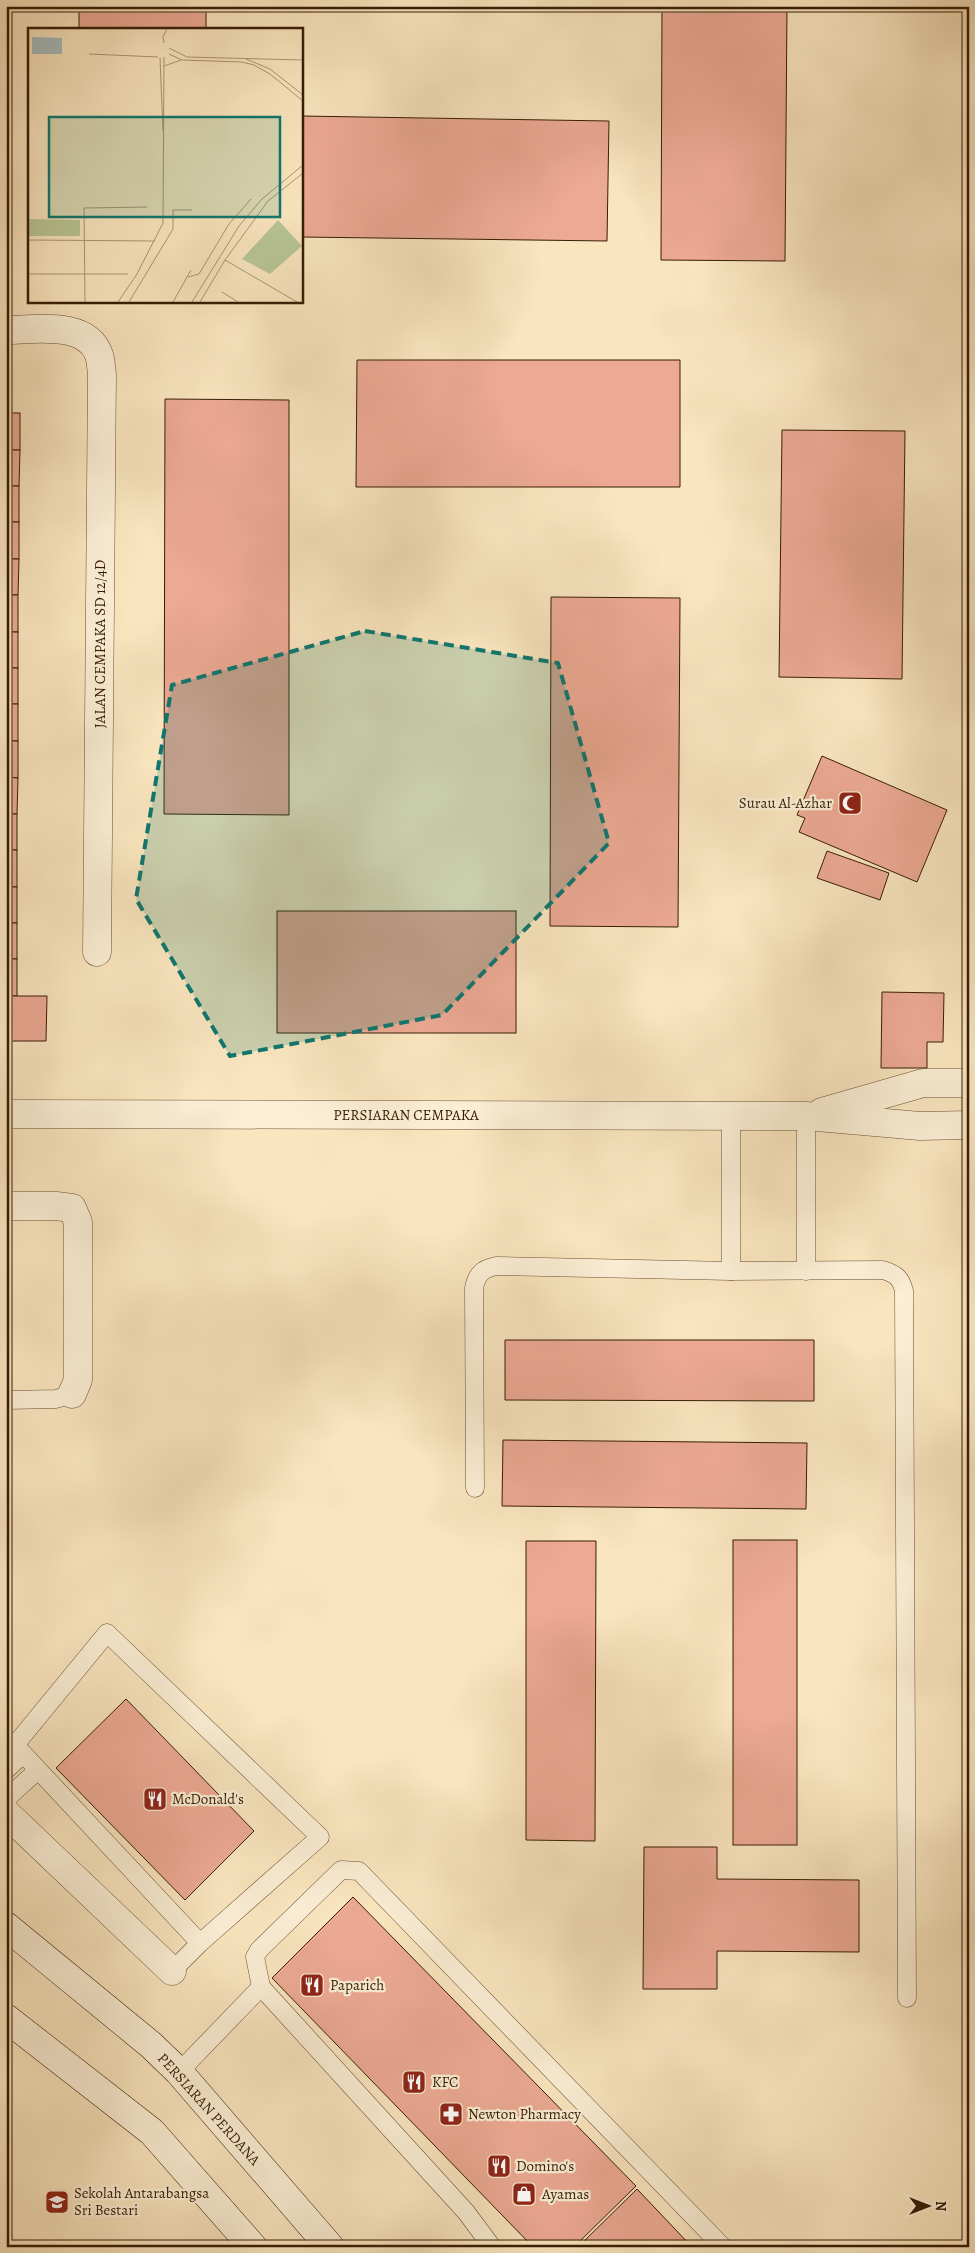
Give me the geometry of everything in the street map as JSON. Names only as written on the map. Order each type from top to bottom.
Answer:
[{"type":"street","name":"JALAN CEMPAKA SD 12/4D","points":[[6,330],[76,332],[89,340],[99,354],[102,374],[97,952]]},
{"type":"street","points":[[806,1116],[923,1083],[969,1083]]},
{"type":"street","name":"PERSIARAN CEMPAKA","points":[[6,1114],[806,1116]]},
{"type":"street","points":[[806,1116],[920,1126],[969,1125]]},
{"type":"street","points":[[6,1206],[56,1206],[72,1208],[78,1222],[78,1380],[72,1394]]},
{"type":"street","points":[[6,1813],[172,1971]]},
{"type":"street","name":"PERSIARAN PERDANA","points":[[6,1926],[151,2045],[179,2072],[330,2247]]},
{"type":"street","points":[[6,2018],[152,2132],[253,2247]]},
{"type":"lane","points":[[731,1116],[731,1271]]},
{"type":"lane","points":[[806,1116],[806,1271]]},
{"type":"lane","points":[[475,1488],[474,1288],[477,1277],[485,1269],[496,1266],[731,1271],[883,1270],[894,1273],[901,1281],[904,1291],[907,1998]]},
{"type":"lane","points":[[6,1400],[56,1399],[72,1394]]},
{"type":"lane","points":[[172,1971],[200,1943],[320,1837],[107,1633],[15,1746],[200,1943]]},
{"type":"lane","points":[[6,1770],[23,1754]]},
{"type":"lane","points":[[6,1799],[38,1770]]},
{"type":"lane","points":[[492,2247],[466,2212],[262,1988],[255,1957],[259,1950],[336,1874],[349,1869],[359,1871],[723,2247]]},
{"type":"lane","points":[[179,2072],[262,1988]]},
{"type":"highlighted area","points":[[365,631],[558,663],[609,843],[442,1015],[230,1056],[136,899],[172,685]]},
{"type":"building","points":[[79,6],[206,6],[206,28],[79,28]]},
{"type":"building","points":[[662,6],[787,6],[785,261],[661,260]]},
{"type":"building","points":[[302,116],[609,121],[607,241],[302,237]]},
{"type":"building","points":[[357,360],[680,360],[680,487],[356,487]]},
{"type":"building","points":[[165,399],[289,400],[289,815],[164,814]]},
{"type":"building","points":[[6,413],[20,413],[20,450],[6,450]]},
{"type":"building","points":[[782,430],[905,431],[902,679],[779,677]]},
{"type":"building","points":[[6,450],[20,450],[19,486],[6,486]]},
{"type":"building","points":[[6,486],[19,486],[19,522],[6,522]]},
{"type":"building","points":[[6,522],[19,522],[19,559],[6,559]]},
{"type":"building","points":[[6,559],[19,559],[18,595],[6,595]]},
{"type":"building","points":[[6,595],[18,595],[18,632],[6,632]]},
{"type":"building","points":[[551,597],[680,598],[678,927],[550,926]]},
{"type":"building","points":[[6,632],[18,632],[18,668],[6,668]]},
{"type":"building","points":[[6,668],[18,668],[18,704],[6,704]]},
{"type":"building","points":[[6,704],[18,704],[18,741],[6,741]]},
{"type":"building","points":[[6,741],[18,741],[18,778],[6,777]]},
{"type":"building","points":[[822,756],[947,810],[917,882],[799,832],[805,818],[797,815]]},
{"type":"building","points":[[6,777],[18,778],[17,814],[6,814]]},
{"type":"building","points":[[6,814],[17,814],[17,850],[6,850]]},
{"type":"building","points":[[6,850],[17,850],[17,887],[6,887]]},
{"type":"building","points":[[827,851],[889,873],[880,900],[817,878]]},
{"type":"building","points":[[6,887],[17,887],[17,923],[6,923]]},
{"type":"building","points":[[277,911],[516,911],[516,1033],[277,1033]]},
{"type":"building","points":[[6,923],[17,923],[17,959],[6,959]]},
{"type":"building","points":[[6,959],[17,959],[17,996],[6,996]]},
{"type":"building","points":[[882,992],[944,993],[943,1042],[927,1042],[927,1068],[881,1068]]},
{"type":"building","points":[[6,996],[47,996],[46,1041],[6,1041]]},
{"type":"building","points":[[505,1340],[814,1340],[814,1401],[505,1400]]},
{"type":"building","points":[[503,1440],[807,1443],[806,1509],[502,1506]]},
{"type":"building","points":[[733,1540],[797,1540],[797,1845],[733,1845]]},
{"type":"building","points":[[526,1541],[596,1541],[595,1841],[526,1840]]},
{"type":"building","name":"McDonald's","points":[[126,1699],[254,1831],[185,1900],[56,1768]]},
{"type":"building","points":[[644,1847],[717,1847],[717,1879],[859,1880],[859,1952],[717,1951],[717,1989],[643,1989]]},
{"type":"building","points":[[353,1897],[636,2186],[574,2247],[533,2247],[272,1978]]},
{"type":"building","points":[[637,2189],[692,2247],[578,2247]]},
{"type":"place","name":"Surau Al-Azhar","points":[[850,803]]},
{"type":"place","name":"McDonald's","points":[[155,1799]]},
{"type":"place","name":"Paparich","points":[[312,1985]]},
{"type":"place","name":"KFC","points":[[414,2082]]},
{"type":"place","name":"Newton Pharmacy","points":[[451,2114]]},
{"type":"place","name":"Domino's","points":[[499,2166]]},
{"type":"place","name":"Ayamas","points":[[524,2194]]},
{"type":"place","name":"Sekolah Antarabangsa Sri Bestari","points":[[57,2202]]}]
